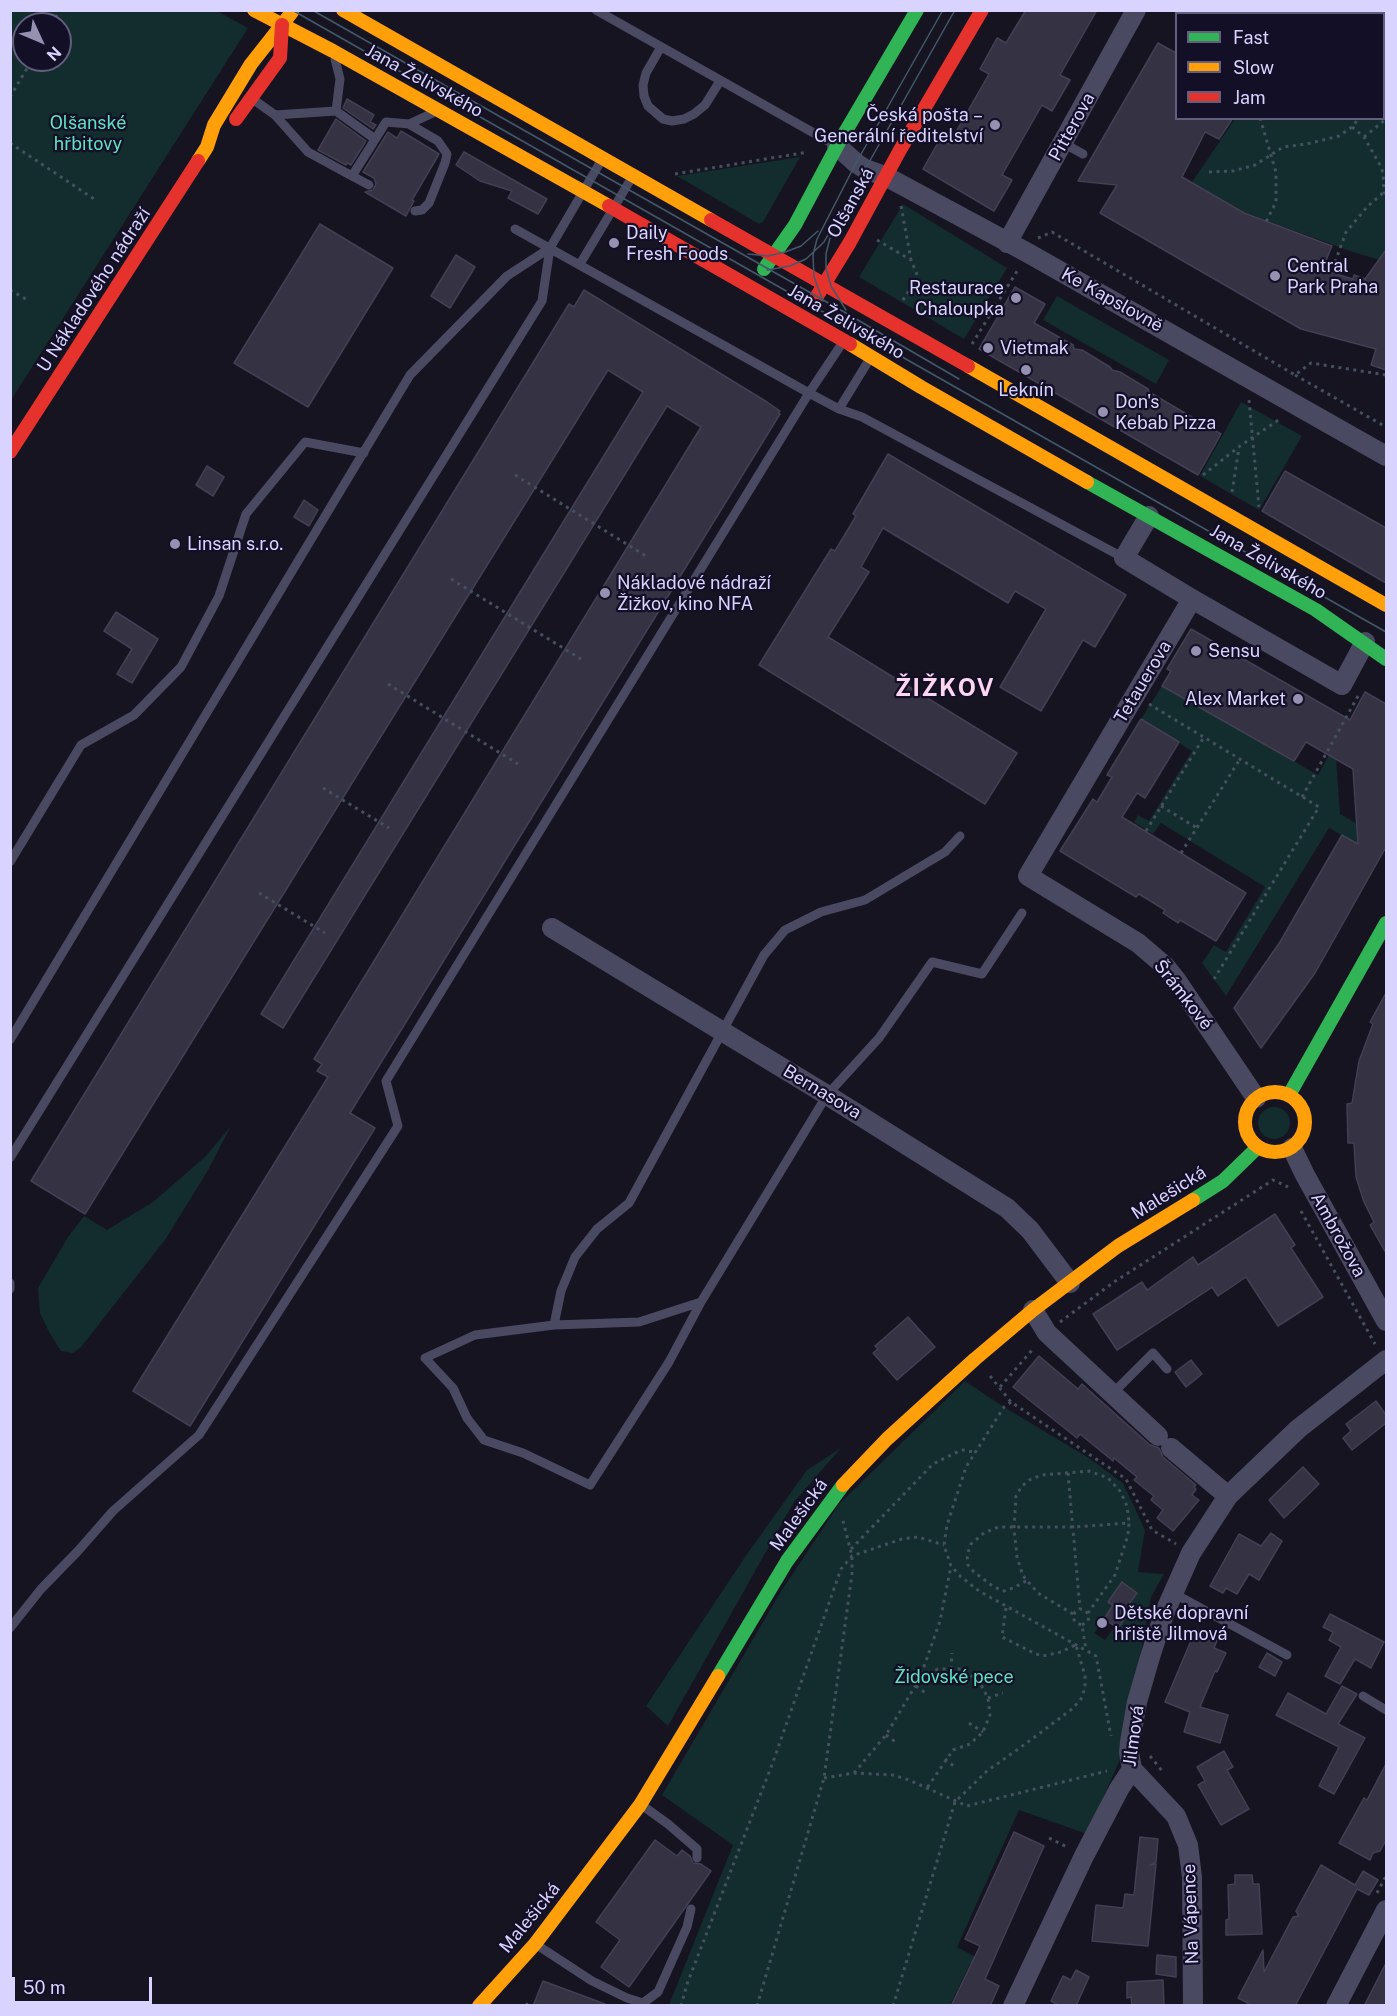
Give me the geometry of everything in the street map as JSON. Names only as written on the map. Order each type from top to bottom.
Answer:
[{"type":"street","name":"Jana Želivského","points":[[254,10],[439,110],[1316,610],[1365,642],[1386,659]]},
{"type":"street","points":[[282,25],[292,10]]},
{"type":"street","name":"Jana Želivského","points":[[343,10],[1386,605]]},
{"type":"street","points":[[753,289],[772,255],[795,225],[837,146],[917,10]]},
{"type":"street","name":"Olšanská","points":[[803,317],[824,286],[982,10]]},
{"type":"street","name":"Pitterova","points":[[1007,243],[1136,10]]},
{"type":"street","name":"U Nákladového nádraží","points":[[10,452],[207,147],[214,125],[251,64],[262,47],[282,25]]},
{"type":"street","name":"U Nákladového nádraží","points":[[207,147],[225,132],[280,58],[282,25]]},
{"type":"street","name":"Ke Kapslovně","points":[[837,146],[856,163],[887,177],[1141,316],[1386,456]]},
{"type":"street","points":[[1149,516],[1124,558],[1192,599],[1342,685],[1365,642]]},
{"type":"street","name":"Tetauerova","points":[[1028,876],[1192,599]]},
{"type":"street","name":"Šrámkové","points":[[1028,876],[1138,944],[1165,966],[1256,1098]]},
{"type":"street","points":[[1289,1095],[1386,923]]},
{"type":"street","name":"Bernasova","points":[[552,928],[827,1095],[1007,1208],[1030,1230],[1070,1283]]},
{"type":"street","points":[[1271,1092],[1289,1095],[1298,1101],[1306,1120],[1305,1131],[1300,1140],[1284,1152],[1274,1153],[1258,1147],[1250,1139],[1246,1130],[1245,1119],[1248,1108],[1256,1098],[1271,1092]]},
{"type":"street","name":"Malešická","points":[[479,2006],[535,1944],[640,1804],[787,1561],[836,1493],[887,1438],[1034,1310],[1118,1246],[1223,1181],[1258,1147]]},
{"type":"street","name":"Ambrožova","points":[[1292,1148],[1386,1321]]},
{"type":"street","points":[[1034,1310],[1047,1333],[1165,1442],[1228,1496]]},
{"type":"street","name":"Jilmová","points":[[1013,2006],[1093,1838],[1132,1769],[1129,1752],[1137,1702],[1156,1635],[1191,1553],[1228,1496],[1298,1428],[1386,1361]]},
{"type":"street","name":"Na Vápence","points":[[1132,1769],[1176,1816],[1188,1845],[1192,1877],[1193,2006]]},
{"type":"street","points":[[1336,2006],[1386,1910]]},
{"type":"lane","points":[[596,10],[837,146]]},
{"type":"lane","points":[[661,47],[646,73],[643,85],[648,106],[663,119],[672,121],[694,114],[705,105],[720,81]]},
{"type":"lane","points":[[333,51],[340,79],[336,111]]},
{"type":"lane","points":[[251,64],[247,86],[251,99],[275,115],[308,152],[369,185]]},
{"type":"lane","points":[[409,124],[439,110]]},
{"type":"lane","points":[[275,115],[336,111],[375,139]]},
{"type":"lane","points":[[352,176],[386,122],[409,124],[438,141],[447,154],[429,203],[422,210],[415,211]]},
{"type":"lane","points":[[1063,143],[1083,154]]},
{"type":"lane","points":[[10,1158],[542,301],[550,248],[602,159]]},
{"type":"lane","points":[[580,264],[633,177]]},
{"type":"lane","points":[[515,229],[809,393],[839,409],[862,417],[1124,558]]},
{"type":"lane","points":[[10,1040],[410,375],[507,276],[550,248]]},
{"type":"lane","points":[[10,1628],[41,1589],[113,1511],[199,1435],[398,1126],[386,1081],[809,393],[844,340]]},
{"type":"lane","points":[[839,409],[871,357]]},
{"type":"lane","points":[[10,862],[81,745],[134,715],[181,667],[219,596],[246,514],[305,442],[364,453]]},
{"type":"lane","points":[[554,1325],[561,1291],[575,1257],[597,1229],[628,1203],[764,955],[785,930],[821,912],[865,900],[945,852],[960,836]]},
{"type":"lane","points":[[701,1302],[639,1322],[554,1325],[475,1335],[425,1358],[453,1388],[467,1418],[484,1440],[523,1453],[590,1485],[669,1362],[701,1302],[827,1095],[879,1038],[932,962],[982,974],[1022,913]]},
{"type":"lane","points":[[10,1283],[10,1289]]},
{"type":"lane","points":[[1112,1394],[1153,1353],[1167,1369]]},
{"type":"lane","points":[[1172,1593],[1287,1655]]},
{"type":"lane","points":[[1363,1696],[1386,1710]]},
{"type":"lane","points":[[640,1804],[697,1849],[697,1858]]},
{"type":"lane","points":[[535,1944],[592,1981],[627,1998],[644,2003],[658,1992],[687,1927],[691,1909]]},
{"type":"path","points":[[10,97],[25,72]]},
{"type":"path","points":[[1261,120],[1276,172],[1276,202],[1265,224]]},
{"type":"path","points":[[1209,172],[1233,171],[1255,165],[1283,147],[1339,136],[1357,120]]},
{"type":"path","points":[[1364,137],[1385,120]]},
{"type":"path","points":[[1335,262],[1346,232],[1368,206],[1385,193],[1383,173],[1364,137],[1352,127]]},
{"type":"path","points":[[10,143],[94,199]]},
{"type":"path","points":[[665,176],[809,151]]},
{"type":"path","points":[[898,307],[918,277],[911,260],[899,199]]},
{"type":"path","points":[[1038,238],[1052,232],[1386,427]]},
{"type":"path","points":[[876,239],[911,260]]},
{"type":"path","points":[[969,349],[1020,266]]},
{"type":"path","points":[[10,290],[26,299]]},
{"type":"path","points":[[1295,375],[1311,363],[1386,375]]},
{"type":"path","points":[[1248,398],[1260,518]]},
{"type":"path","points":[[1194,482],[1239,446],[1282,418]]},
{"type":"path","points":[[1231,501],[1239,446]]},
{"type":"path","points":[[515,476],[646,556]]},
{"type":"path","points":[[451,579],[581,659]]},
{"type":"path","points":[[388,684],[518,764]]},
{"type":"path","points":[[1302,797],[1360,693]]},
{"type":"path","points":[[1135,696],[1319,807],[1214,979]]},
{"type":"path","points":[[1146,831],[1204,738]]},
{"type":"path","points":[[1181,853],[1240,759]]},
{"type":"path","points":[[323,788],[389,828]]},
{"type":"path","points":[[1161,806],[1197,828]]},
{"type":"path","points":[[259,893],[325,933]]},
{"type":"path","points":[[1000,1387],[1047,1333],[1114,1282],[1273,1180],[1287,1186],[1293,1196]]},
{"type":"path","points":[[1298,1206],[1386,1361]]},
{"type":"path","points":[[987,1372],[1011,1402],[1126,1479],[1152,1530],[1178,1545]]},
{"type":"path","points":[[1011,1402],[1004,1407],[966,1467],[951,1508],[945,1545],[951,1566],[966,1582],[1006,1608],[1096,1656],[1111,1737]]},
{"type":"path","points":[[851,1549],[933,1464],[963,1450],[974,1452]]},
{"type":"path","points":[[1073,1614],[1038,1593],[1026,1581],[1017,1557],[1014,1528],[1016,1496],[1022,1486],[1042,1475],[1089,1471],[1108,1478],[1120,1491],[1127,1506],[1129,1523],[1128,1535],[1115,1575],[1088,1613],[1088,1621],[1082,1625]]},
{"type":"path","points":[[1068,1473],[1080,1609]]},
{"type":"path","points":[[757,2006],[824,1779],[852,1574],[851,1549],[836,1493]]},
{"type":"path","points":[[1026,1581],[1004,1591],[993,1587],[968,1565],[967,1555],[971,1544],[984,1533],[998,1527],[1074,1527],[1129,1523]]},
{"type":"path","points":[[681,2006],[687,1984],[773,1762],[842,1569],[852,1556],[910,1537],[926,1538],[945,1545]]},
{"type":"path","points":[[854,1773],[886,1734],[920,1678],[940,1621],[951,1566]]},
{"type":"path","points":[[1006,1608],[1002,1637],[1043,1656],[1061,1652],[1076,1645]]},
{"type":"path","points":[[1080,1609],[1088,1613]]},
{"type":"path","points":[[1073,1614],[1080,1609]]},
{"type":"path","points":[[1073,1614],[1074,1621],[1082,1625]]},
{"type":"path","points":[[1082,1625],[1086,1650]]},
{"type":"path","points":[[893,2006],[955,1802],[987,1771],[1072,1709],[1081,1698],[1086,1682],[1076,1645]]},
{"type":"path","points":[[951,1669],[952,1653]]},
{"type":"path","points":[[920,1678],[938,1669],[961,1670],[979,1681],[988,1698],[990,1715],[983,1732],[970,1744],[953,1750],[927,1788]]},
{"type":"path","points":[[916,1686],[928,1695]]},
{"type":"path","points":[[988,1698],[1003,1693]]},
{"type":"path","points":[[969,1723],[983,1732]]},
{"type":"path","points":[[886,1734],[897,1743]]},
{"type":"path","points":[[1147,1749],[1149,1755]]},
{"type":"path","points":[[945,1759],[956,1768]]},
{"type":"path","points":[[824,1779],[854,1773],[893,1775],[967,1806],[1113,1769],[1132,1769]]},
{"type":"green space","name":"Olšanské hřbitovy","points":[[11,10],[217,11],[248,28],[11,400]]},
{"type":"green space","points":[[1303,10],[1386,11],[1386,262],[1243,212],[1192,182],[1234,120],[1385,120],[1385,12],[1302,12]]},
{"type":"green space","points":[[800,157],[763,222],[759,224],[677,176]]},
{"type":"green space","points":[[903,204],[1007,268],[964,339],[859,277]]},
{"type":"green space","points":[[1057,296],[1169,360],[1156,384],[1043,320]]},
{"type":"green space","points":[[1241,402],[1302,436],[1259,510],[1200,476]]},
{"type":"green space","points":[[1162,686],[1318,775],[1329,755],[1336,759],[1340,814],[1368,830],[1359,845],[1329,828],[1226,996],[1202,963],[1214,945],[1226,952],[1265,887],[1161,823],[1153,834],[1134,822],[1138,815],[1149,821],[1192,751],[1141,719]]},
{"type":"green space","points":[[1274,1107],[1285,1112],[1290,1123],[1285,1134],[1274,1139],[1263,1134],[1258,1123],[1263,1112]]},
{"type":"green space","points":[[231,1126],[207,1172],[165,1240],[81,1347],[73,1353],[61,1351],[40,1313],[38,1288],[68,1237],[84,1216],[107,1230],[153,1202],[205,1157]]},
{"type":"green space","name":"Židovské pece","points":[[965,1381],[1089,1458],[1123,1483],[1145,1530],[1138,1572],[1164,1574],[1151,1597],[1122,1755],[1087,1834],[1019,1810],[957,1947],[988,1964],[985,1970],[970,1964],[950,2005],[669,2005],[733,1845],[662,1795],[780,1593],[839,1504]],"holes":[[[1122,1582],[1136,1594],[1126,1612],[1128,1614],[1118,1628],[1115,1626],[1105,1640],[1094,1633],[1115,1607],[1109,1602]]]},
{"type":"green space","points":[[841,1448],[794,1502],[668,1726],[646,1706],[745,1557],[807,1470]]},
{"type":"building","name":"Česká pošta – Generální ředitelství","points":[[1026,10],[1097,10],[1060,75],[1070,80],[1052,111],[1042,105],[1002,175],[1012,180],[994,211],[923,169],[940,139],[949,144],[989,74],[980,69],[997,38],[1006,43]]},
{"type":"building","points":[[1158,43],[1175,52],[1175,120],[1232,120],[1219,139],[1205,132],[1182,177],[1244,213],[1332,246],[1322,270],[1353,279],[1354,275],[1365,279],[1386,250],[1386,370],[1371,365],[1376,349],[1301,329],[1100,213],[1117,185],[1078,181]]},
{"type":"building","points":[[347,99],[374,115],[370,122],[376,125],[373,129],[343,108]]},
{"type":"building","points":[[336,119],[366,141],[351,165],[347,163],[346,165],[318,150]]},
{"type":"building","points":[[401,131],[439,154],[412,200],[414,201],[406,216],[365,192],[373,190],[376,184],[374,178],[363,172],[388,132],[397,138]]},
{"type":"building","points":[[464,152],[547,199],[538,214],[508,198],[512,191],[480,181],[456,165]]},
{"type":"building","points":[[320,224],[393,268],[308,407],[234,363]]},
{"type":"building","points":[[456,255],[475,267],[450,308],[431,296]]},
{"type":"building","points":[[1015,287],[1045,304],[1034,323],[1073,345],[1074,349],[1082,350],[1221,434],[1198,475],[979,349]]},
{"type":"building","points":[[584,290],[767,402],[780,411],[778,413],[780,414],[350,1113],[375,1128],[190,1426],[133,1391],[328,1077],[317,1071],[322,1064],[314,1059],[701,427],[667,406],[283,1028],[261,1014],[643,392],[608,370],[85,1214],[31,1181],[569,304],[574,307]]},
{"type":"building","points":[[888,454],[1126,595],[1095,647],[1083,640],[1041,711],[1000,687],[1046,609],[1015,591],[1008,603],[883,528],[861,567],[869,572],[828,637],[1017,753],[985,804],[759,665],[831,549],[835,551],[856,516],[853,514]]},
{"type":"building","points":[[207,466],[224,477],[213,496],[196,485]]},
{"type":"building","points":[[1285,471],[1386,528],[1386,583],[1262,511]]},
{"type":"building","points":[[304,500],[318,510],[309,526],[294,517]]},
{"type":"building","points":[[116,612],[158,639],[132,683],[117,674],[132,649],[104,631]]},
{"type":"building","points":[[1191,629],[1350,720],[1365,692],[1386,704],[1386,847],[1315,973],[1261,1048],[1234,1008],[1280,942],[1342,835],[1358,844],[1353,769],[1306,742],[1294,761],[1162,686],[1171,671],[1167,669]]},
{"type":"building","points":[[1141,719],[1179,742],[1145,798],[1137,793],[1122,817],[1246,893],[1216,941],[1180,920],[1178,923],[1163,913],[1165,910],[1139,894],[1136,897],[1060,851],[1093,799],[1097,802],[1112,777],[1107,775]]},
{"type":"building","points":[[1386,993],[1386,1253],[1370,1225],[1374,1222],[1364,1202],[1356,1177],[1354,1143],[1348,1143],[1347,1104],[1352,1103],[1359,1061],[1373,1024],[1370,1022]]},
{"type":"building","points":[[1275,1214],[1295,1245],[1291,1248],[1323,1297],[1278,1326],[1246,1277],[1218,1296],[1212,1287],[1117,1350],[1093,1314],[1142,1282],[1147,1290],[1193,1257],[1198,1265]]},
{"type":"building","points":[[908,1317],[935,1347],[897,1380],[873,1353],[878,1349],[875,1346]]},
{"type":"building","points":[[1039,1356],[1078,1389],[1082,1384],[1150,1445],[1159,1448],[1163,1457],[1196,1485],[1192,1495],[1199,1500],[1173,1531],[1157,1518],[1163,1510],[1151,1500],[1154,1496],[1134,1480],[1137,1477],[1080,1434],[1077,1438],[1013,1387]]},
{"type":"building","points":[[1191,1360],[1202,1374],[1186,1387],[1175,1372]]},
{"type":"building","points":[[1376,1401],[1386,1415],[1386,1423],[1352,1450],[1343,1438],[1351,1431],[1346,1424]]},
{"type":"building","points":[[1303,1467],[1319,1484],[1284,1518],[1269,1500]]},
{"type":"building","points":[[1271,1533],[1282,1541],[1259,1580],[1249,1574],[1237,1594],[1226,1588],[1223,1593],[1210,1586],[1239,1534],[1261,1546]]},
{"type":"building","points":[[1122,1582],[1137,1593],[1124,1611],[1128,1614],[1118,1628],[1104,1619],[1113,1605],[1108,1602]]},
{"type":"building","points":[[1330,1614],[1384,1642],[1371,1668],[1355,1659],[1340,1684],[1325,1676],[1341,1647],[1329,1640],[1333,1632],[1323,1627]]},
{"type":"building","points":[[1196,1629],[1218,1638],[1214,1648],[1226,1653],[1217,1672],[1215,1671],[1200,1707],[1228,1715],[1220,1743],[1184,1732],[1190,1712],[1165,1702]]},
{"type":"building","points":[[1267,1653],[1282,1662],[1275,1676],[1259,1667]]},
{"type":"building","points":[[1342,1686],[1357,1694],[1338,1724],[1365,1738],[1334,1794],[1319,1786],[1339,1747],[1276,1715],[1288,1693],[1326,1714]]},
{"type":"building","points":[[1224,1751],[1233,1767],[1227,1770],[1249,1809],[1221,1825],[1198,1785],[1205,1781],[1197,1767]]},
{"type":"building","points":[[1386,1764],[1386,1840],[1380,1851],[1373,1853],[1370,1860],[1339,1843],[1364,1798],[1367,1800]]},
{"type":"building","points":[[1014,1832],[1044,1846],[985,1979],[999,1986],[990,2006],[951,2006],[980,1946],[965,1939]]},
{"type":"building","points":[[1140,1837],[1158,1839],[1156,1862],[1150,1865],[1156,1864],[1148,1946],[1092,1941],[1096,1905],[1123,1908],[1125,1894],[1134,1895]]},
{"type":"building","points":[[655,1840],[677,1856],[682,1850],[690,1856],[693,1863],[701,1864],[711,1871],[629,1987],[601,1967],[620,1940],[596,1922]]},
{"type":"building","points":[[1321,1865],[1355,1885],[1363,1871],[1378,1880],[1369,1895],[1357,1889],[1295,2006],[1246,2006],[1248,2003],[1238,1998],[1263,1950],[1264,1972],[1293,1917],[1299,1916],[1296,1911]]},
{"type":"building","points":[[1235,1875],[1252,1875],[1253,1884],[1259,1884],[1262,1934],[1226,1935],[1226,1920],[1229,1919],[1228,1885],[1235,1884]]},
{"type":"building","points":[[1157,1955],[1176,1957],[1176,1977],[1156,1974]]},
{"type":"building","points":[[1386,1963],[1386,2006],[1364,2006]]},
{"type":"building","points":[[1076,1970],[1089,1977],[1076,2006],[1060,2006],[1051,2001],[1063,1976],[1071,1980]]},
{"type":"building","points":[[1163,1980],[1164,2006],[1132,2006],[1131,1997],[1127,1998],[1127,1982]]},
{"type":"building","points":[[543,1981],[605,2004],[604,2006],[533,2006]]},
{"type":"tram line","points":[[292,10],[1386,632]]},
{"type":"tram line","points":[[312,10],[959,379]]},
{"type":"tram line","points":[[823,301],[814,277],[813,255],[817,239],[856,163],[943,10]]},
{"type":"tram line","points":[[767,270],[790,266],[806,259],[824,242],[955,10]]},
{"type":"tram line","points":[[748,254],[768,256],[785,252],[801,246],[818,231]]},
{"type":"tram line","points":[[830,238],[826,254],[826,268],[831,286],[846,310]]},
{"type":"traffic: fast","points":[[764,269],[795,225],[837,146],[917,10]]},
{"type":"traffic: fast","points":[[1087,482],[1316,610],[1386,659]]},
{"type":"traffic: fast","points":[[1289,1095],[1386,923]]},
{"type":"traffic: fast","points":[[1193,1200],[1223,1181],[1258,1147]]},
{"type":"traffic: fast","points":[[718,1676],[787,1561],[843,1485]]},
{"type":"traffic: slow","points":[[254,10],[333,51],[609,206]]},
{"type":"traffic: slow","points":[[343,10],[711,220]]},
{"type":"traffic: slow","points":[[198,161],[207,147],[214,125],[251,64],[292,12]]},
{"type":"traffic: slow","points":[[850,344],[1087,482]]},
{"type":"traffic: slow","points":[[968,366],[1386,605]]},
{"type":"traffic: slow","points":[[1269,1092],[1281,1092],[1292,1097],[1300,1105],[1305,1122],[1303,1134],[1292,1147],[1281,1152],[1269,1152],[1258,1147],[1250,1139],[1245,1128],[1245,1116],[1250,1105],[1258,1097],[1269,1092]]},
{"type":"traffic: slow","points":[[843,1485],[887,1439],[1033,1310],[1118,1246],[1193,1200]]},
{"type":"traffic: slow","points":[[479,2006],[535,1944],[640,1805],[718,1676]]},
{"type":"traffic: jam","points":[[814,301],[982,10]]},
{"type":"traffic: jam","points":[[236,119],[280,58],[282,25]]},
{"type":"traffic: jam","points":[[10,452],[198,161]]},
{"type":"traffic: jam","points":[[609,206],[850,344]]},
{"type":"traffic: jam","points":[[711,220],[968,366]]},
{"type":"place","name":"Česká pošta – Generální ředitelství","points":[[995,125]]},
{"type":"place","name":"Daily Fresh Foods","points":[[614,243]]},
{"type":"place","name":"Central Park Praha","points":[[1275,276]]},
{"type":"place","name":"Restaurace Chaloupka","points":[[1016,298]]},
{"type":"place","name":"Vietmak","points":[[988,348]]},
{"type":"place","name":"Leknín","points":[[1026,370]]},
{"type":"place","name":"Don's Kebab Pizza","points":[[1103,412]]},
{"type":"place","name":"Linsan s.r.o.","points":[[175,544]]},
{"type":"place","name":"Nákladové nádraží Žižkov, kino NFA","points":[[605,593]]},
{"type":"place","name":"Sensu","points":[[1196,651]]},
{"type":"place","name":"Alex Market","points":[[1298,699]]},
{"type":"place","name":"Dětské dopravní hřiště Jilmová","points":[[1102,1623]]},
{"type":"district","name":"ŽIŽKOV","points":[[945,689]]}]
